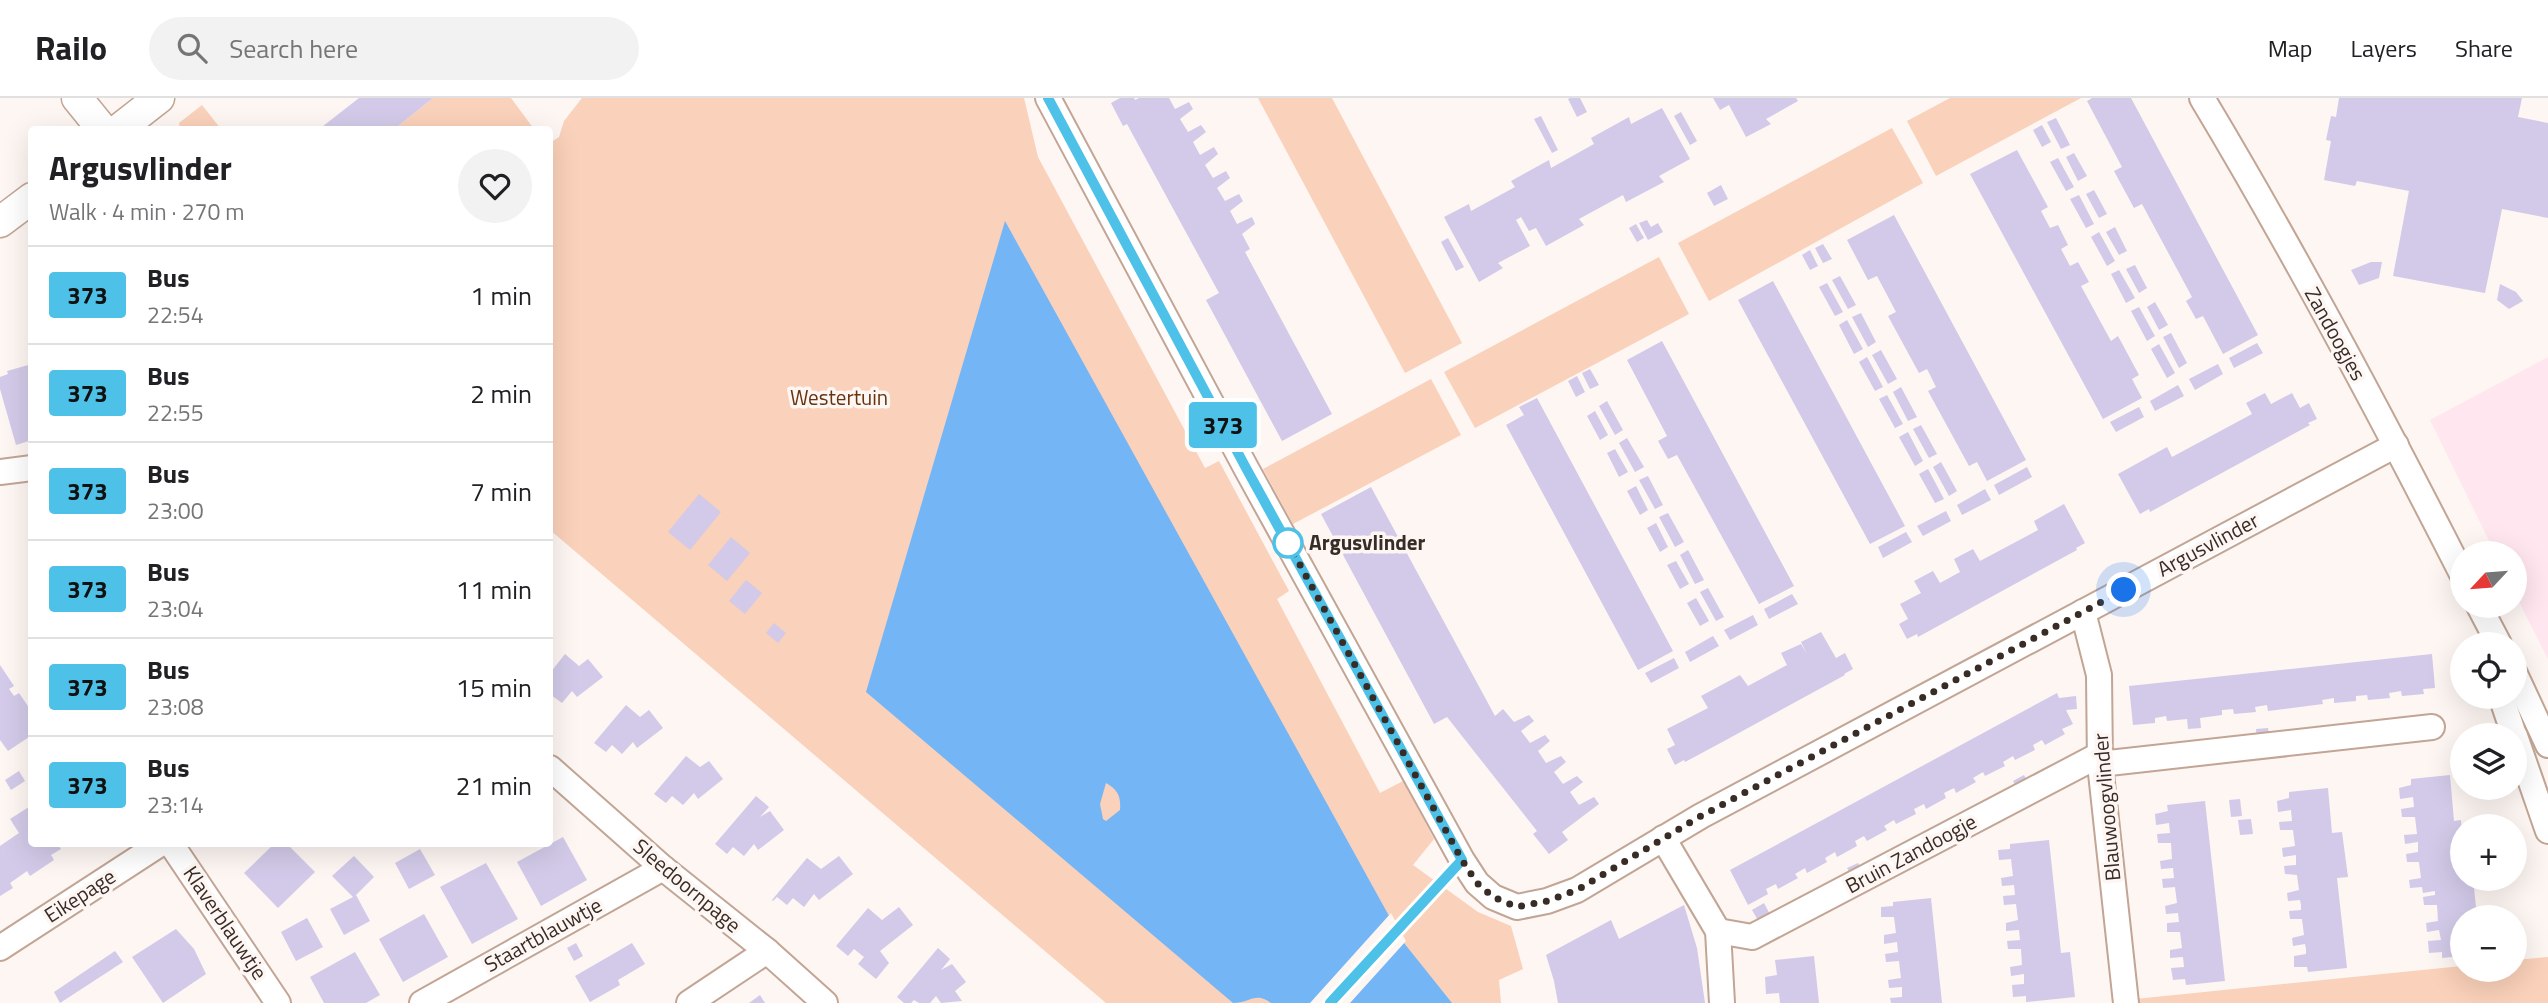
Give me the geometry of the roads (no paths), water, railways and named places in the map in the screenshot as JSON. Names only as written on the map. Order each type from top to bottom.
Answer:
[{"type":"street","points":[[77,98],[100,126]]},
{"type":"street","points":[[123,126],[159,98]]},
{"type":"street","name":"Argusvlinder","points":[[1048,98],[1246,468],[1462,860],[1477,883],[1493,897],[1517,907],[1547,901],[1577,890],[1663,838],[2396,445]]},
{"type":"street","name":"Zandoogjes","points":[[2202,98],[2396,445],[2450,551]]},
{"type":"street","points":[[0,222],[28,201]]},
{"type":"street","points":[[0,472],[28,468]]},
{"type":"street","name":"Blauwoogvlinder","points":[[2083,612],[2099,675],[2101,759],[2126,1003]]},
{"type":"street","points":[[2527,700],[2548,745]]},
{"type":"street","name":"Bruin Zandoogje","points":[[1718,931],[1752,937],[2101,759],[2432,727]]},
{"type":"street","name":"Sleedoornpage","points":[[553,771],[663,868],[767,951],[825,1003]]},
{"type":"street","points":[[2527,771],[2548,831]]},
{"type":"street","points":[[1663,838],[1718,931],[1722,1003]]},
{"type":"street","name":"Eikepage","points":[[0,948],[155,847]]},
{"type":"street","name":"Klaverblauwtje","points":[[174,847],[278,1003]]},
{"type":"street","name":"Staartblauwtje","points":[[422,1003],[663,868]]},
{"type":"street","points":[[688,1003],[767,951]]},
{"type":"water","points":[[1005,221],[1404,943],[1452,1003],[1271,1003],[1257,998],[1233,1003],[866,692]],"holes":[[[1106,783],[1116,791],[1120,801],[1120,810],[1106,821],[1103,819],[1100,804]]]},
{"type":"place","name":"Argusvlinder","points":[[1288,543]]},
{"type":"park label","name":"Westertuin","points":[[839,398]]}]
